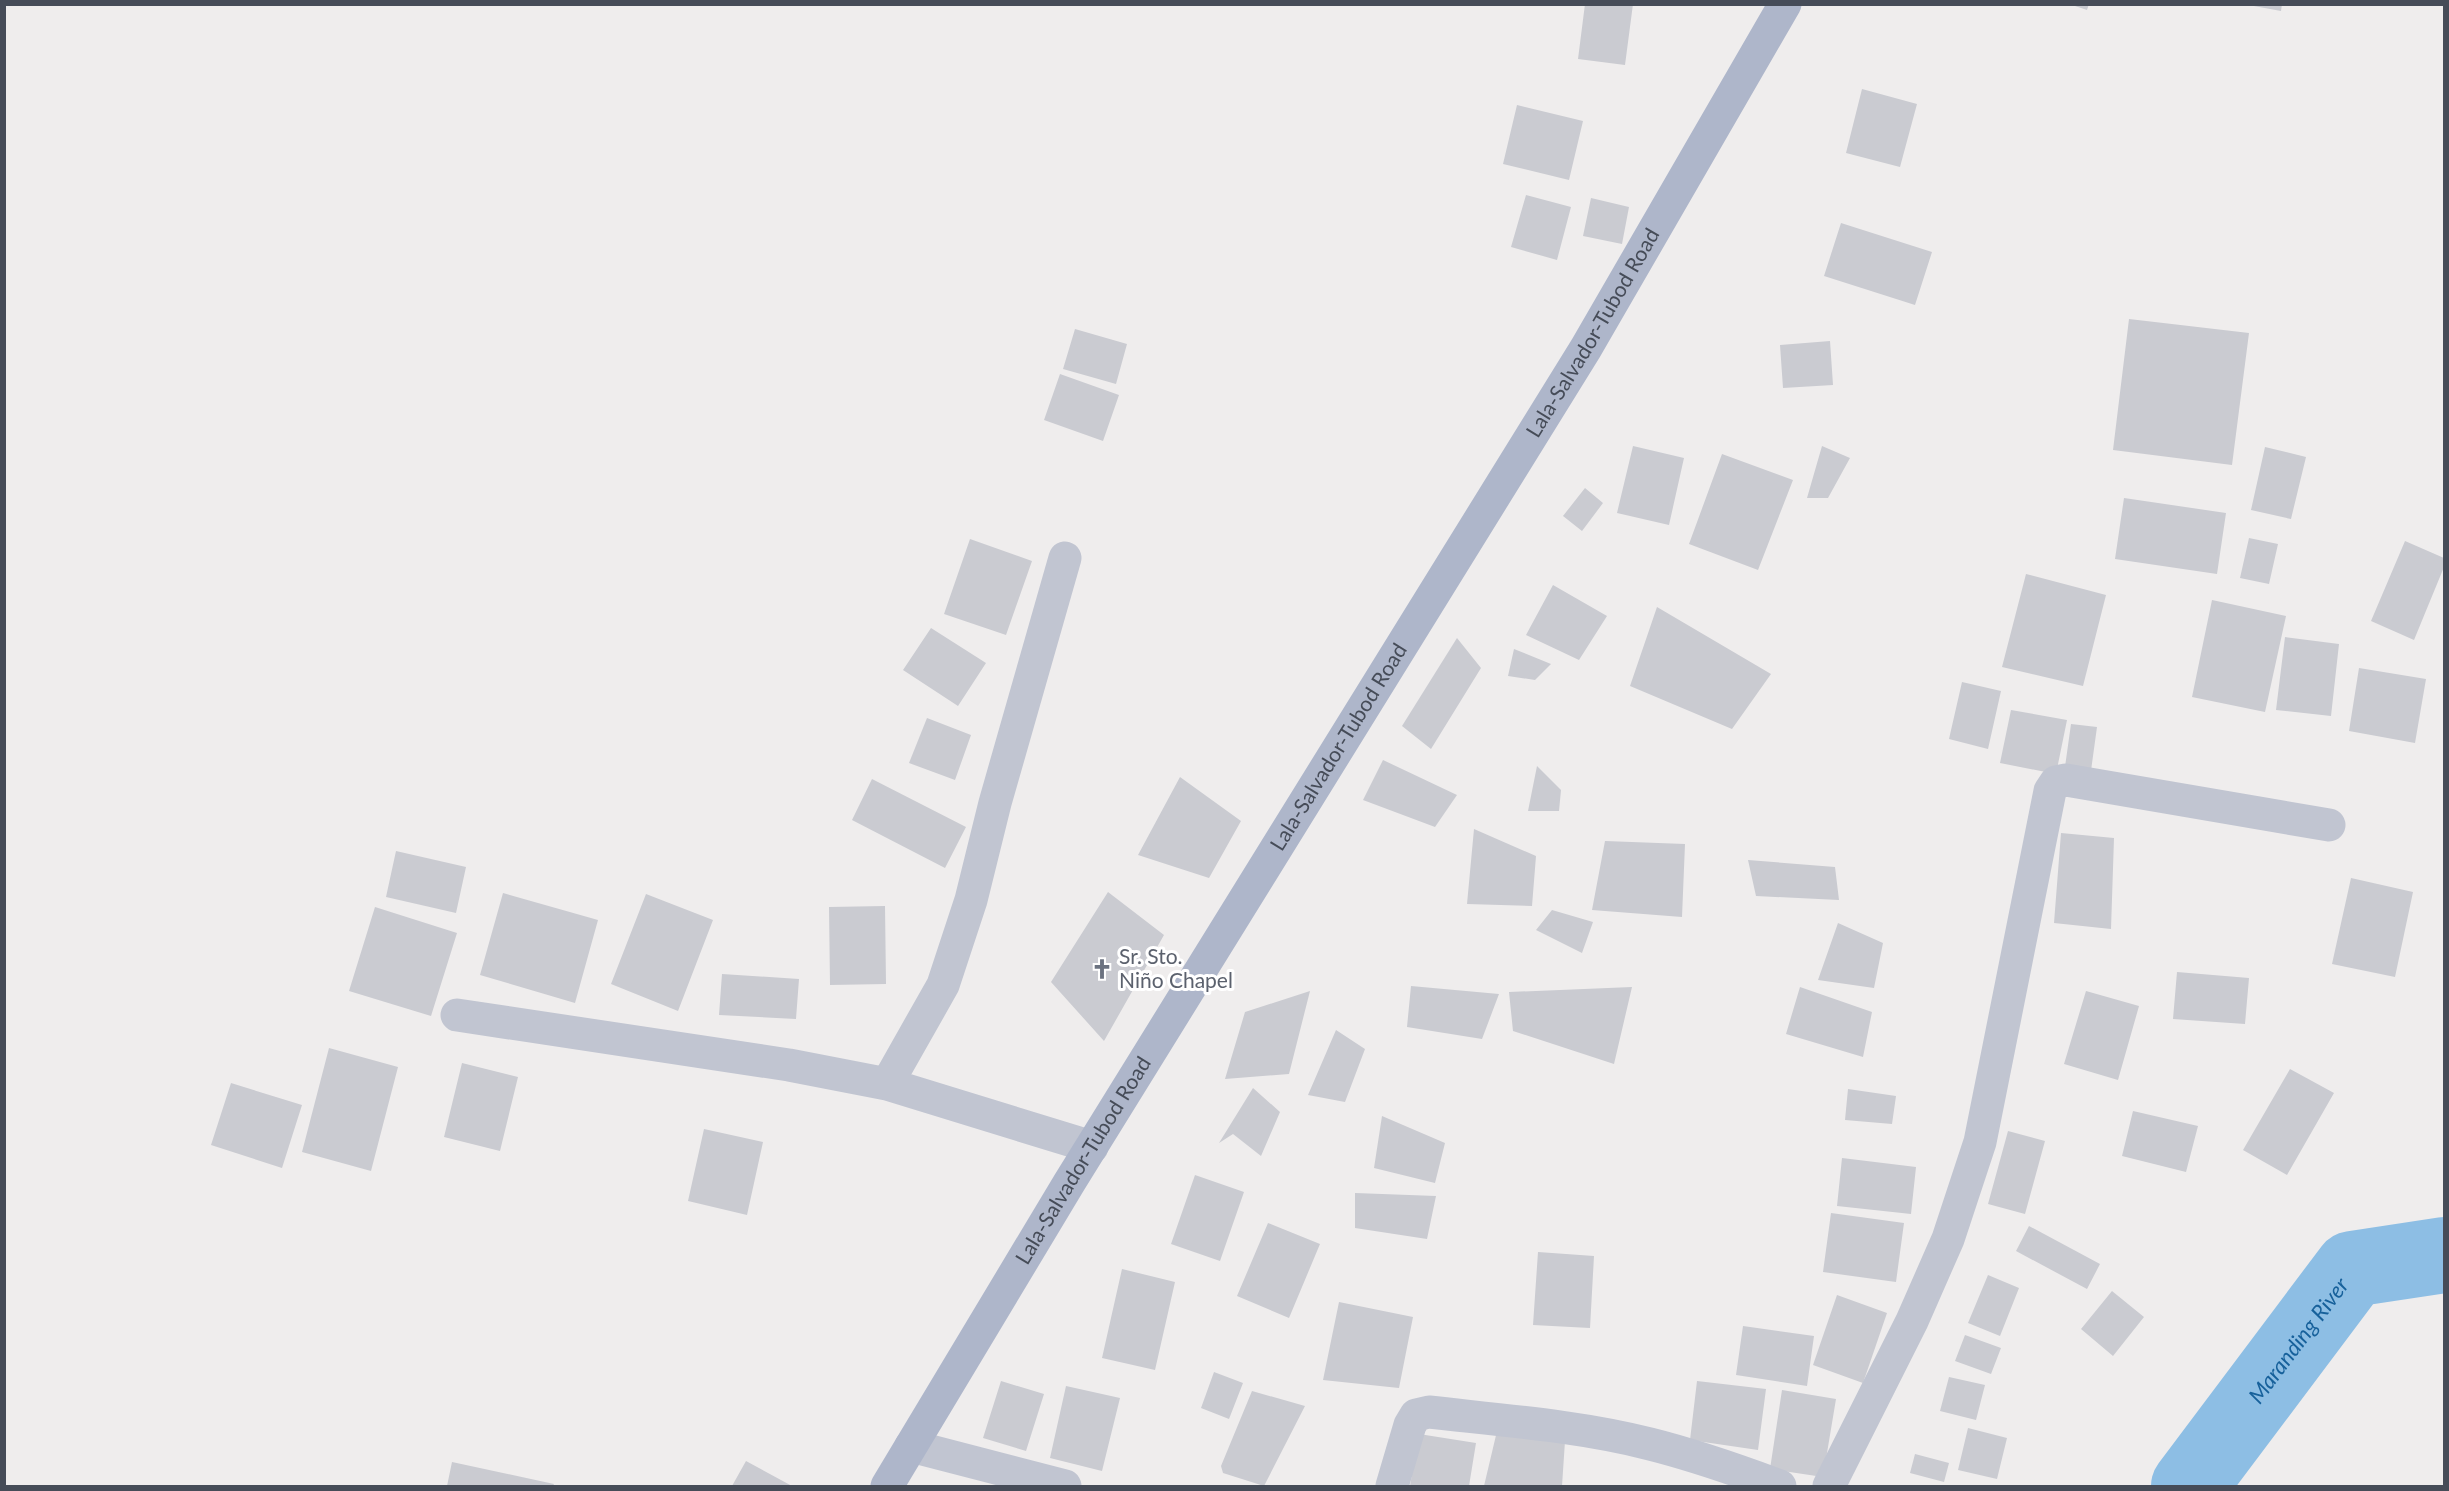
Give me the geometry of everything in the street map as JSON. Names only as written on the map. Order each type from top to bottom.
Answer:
[{"type":"main road","name":"Lala-Salvador-Tubod Road","points":[[887,1486],[1092,1147],[1586,348],[1785,4]]},
{"type":"street","points":[[887,1084],[943,985],[971,900],[995,803],[1065,558]]},
{"type":"street","points":[[1829,1486],[1916,1311],[1948,1239],[1980,1142],[2050,791],[2056,782],[2066,780],[2329,825]]},
{"type":"street","points":[[456,1016],[789,1065],[887,1084],[1092,1147]]},
{"type":"street","points":[[1392,1486],[1410,1425],[1416,1415],[1429,1412],[1552,1427],[1648,1444],[1735,1469],[1780,1486]]},
{"type":"street","points":[[911,1446],[1065,1486]]},
{"type":"building","points":[[1585,4],[1633,4],[1625,65],[1578,59]]},
{"type":"building","points":[[2069,4],[2089,4],[2087,10]]},
{"type":"building","points":[[2243,4],[2282,4],[2281,11]]},
{"type":"building","points":[[1862,89],[1917,104],[1900,167],[1846,153]]},
{"type":"building","points":[[1517,105],[1583,121],[1569,180],[1503,164]]},
{"type":"building","points":[[1526,195],[1571,207],[1557,260],[1511,247]]},
{"type":"building","points":[[1591,198],[1629,207],[1622,244],[1583,236]]},
{"type":"building","points":[[1841,223],[1932,252],[1915,305],[1824,276]]},
{"type":"building","points":[[2129,319],[2249,333],[2232,465],[2113,450]]},
{"type":"building","points":[[1075,329],[1127,344],[1116,384],[1063,369]]},
{"type":"building","points":[[1830,341],[1833,385],[1783,388],[1780,345]]},
{"type":"building","points":[[1060,374],[1119,395],[1103,441],[1044,420]]},
{"type":"building","points":[[1633,446],[1684,458],[1669,525],[1617,513]]},
{"type":"building","points":[[1822,446],[1850,458],[1828,498],[1807,498]]},
{"type":"building","points":[[2265,447],[2306,457],[2291,519],[2251,510]]},
{"type":"building","points":[[1722,454],[1793,480],[1758,570],[1689,544]]},
{"type":"building","points":[[1585,488],[1603,503],[1582,531],[1563,516]]},
{"type":"building","points":[[2124,498],[2226,513],[2217,574],[2115,559]]},
{"type":"building","points":[[2249,538],[2278,544],[2269,584],[2240,578]]},
{"type":"building","points":[[970,539],[1032,561],[1006,635],[944,614]]},
{"type":"building","points":[[2405,541],[2444,558],[2444,567],[2414,640],[2371,621]]},
{"type":"building","points":[[2026,574],[2106,595],[2083,686],[2002,667]]},
{"type":"building","points":[[1553,585],[1607,616],[1579,660],[1526,635]]},
{"type":"building","points":[[2212,600],[2286,616],[2265,712],[2192,697]]},
{"type":"building","points":[[1657,607],[1771,674],[1732,729],[1630,686]]},
{"type":"building","points":[[931,628],[986,663],[958,706],[903,670]]},
{"type":"building","points":[[2285,637],[2339,644],[2331,716],[2276,710]]},
{"type":"building","points":[[1457,638],[1481,668],[1431,749],[1402,726]]},
{"type":"building","points":[[1514,649],[1551,664],[1535,680],[1508,676]]},
{"type":"building","points":[[2359,668],[2426,679],[2415,743],[2349,731]]},
{"type":"building","points":[[1962,682],[2001,691],[1988,749],[1949,739]]},
{"type":"building","points":[[2011,710],[2067,720],[2056,774],[2000,763]]},
{"type":"building","points":[[927,718],[971,735],[955,780],[909,763]]},
{"type":"building","points":[[2071,724],[2097,727],[2090,778],[2064,774]]},
{"type":"building","points":[[1383,760],[1457,795],[1435,827],[1363,800]]},
{"type":"building","points":[[1537,766],[1561,790],[1559,811],[1528,811]]},
{"type":"building","points":[[1180,777],[1241,821],[1209,878],[1138,855]]},
{"type":"building","points":[[872,779],[966,827],[945,868],[852,820]]},
{"type":"building","points":[[1474,829],[1536,856],[1532,906],[1467,904]]},
{"type":"building","points":[[2061,833],[2114,838],[2111,929],[2054,923]]},
{"type":"building","points":[[1605,841],[1685,844],[1682,917],[1592,910]]},
{"type":"building","points":[[396,851],[466,867],[456,913],[386,897]]},
{"type":"building","points":[[1748,860],[1835,867],[1839,900],[1756,896]]},
{"type":"building","points":[[2351,878],[2413,892],[2395,977],[2332,964]]},
{"type":"building","points":[[1108,892],[1164,935],[1104,1041],[1051,982]]},
{"type":"building","points":[[503,893],[598,920],[575,1003],[480,975]]},
{"type":"building","points":[[646,894],[713,920],[678,1011],[611,984]]},
{"type":"building","points":[[885,906],[886,984],[830,985],[829,907]]},
{"type":"building","points":[[375,907],[457,933],[431,1016],[349,991]]},
{"type":"building","points":[[1552,910],[1593,922],[1582,953],[1536,930]]},
{"type":"building","points":[[1838,923],[1883,943],[1874,988],[1818,980]]},
{"type":"building","points":[[2177,972],[2249,978],[2245,1024],[2173,1019]]},
{"type":"building","points":[[722,974],[799,979],[796,1019],[719,1015]]},
{"type":"building","points":[[1411,986],[1499,994],[1482,1039],[1407,1027]]},
{"type":"building","points":[[1632,987],[1614,1064],[1513,1031],[1509,992]]},
{"type":"building","points":[[1800,987],[1872,1012],[1863,1057],[1786,1034]]},
{"type":"building","points":[[1310,991],[1289,1074],[1225,1079],[1245,1012]]},
{"type":"building","points":[[2086,991],[2139,1006],[2118,1080],[2064,1064]]},
{"type":"building","points":[[1336,1030],[1365,1049],[1345,1102],[1308,1095]]},
{"type":"building","points":[[329,1048],[398,1067],[371,1171],[302,1152]]},
{"type":"building","points":[[462,1063],[518,1077],[500,1151],[444,1137]]},
{"type":"building","points":[[2290,1069],[2334,1093],[2287,1175],[2243,1150]]},
{"type":"building","points":[[231,1083],[302,1105],[282,1168],[211,1145]]},
{"type":"building","points":[[1253,1088],[1280,1112],[1261,1156],[1233,1134],[1219,1143]]},
{"type":"building","points":[[1848,1089],[1896,1096],[1892,1124],[1845,1120]]},
{"type":"building","points":[[2133,1111],[2198,1126],[2186,1172],[2122,1156]]},
{"type":"building","points":[[1382,1116],[1445,1143],[1435,1183],[1374,1168]]},
{"type":"building","points":[[704,1129],[763,1142],[747,1215],[688,1201]]},
{"type":"building","points":[[2008,1131],[2045,1141],[2025,1214],[1988,1204]]},
{"type":"building","points":[[1842,1158],[1916,1167],[1911,1214],[1837,1206]]},
{"type":"building","points":[[1195,1175],[1244,1192],[1220,1261],[1171,1244]]},
{"type":"building","points":[[1355,1193],[1436,1196],[1427,1239],[1355,1228]]},
{"type":"building","points":[[1831,1213],[1904,1223],[1896,1282],[1823,1272]]},
{"type":"building","points":[[1268,1223],[1320,1244],[1289,1318],[1237,1296]]},
{"type":"building","points":[[2029,1226],[2100,1264],[2087,1289],[2016,1251]]},
{"type":"building","points":[[1538,1252],[1594,1256],[1590,1328],[1533,1325]]},
{"type":"building","points":[[1122,1269],[1175,1282],[1155,1370],[1102,1358]]},
{"type":"building","points":[[1988,1275],[2019,1288],[2000,1336],[1968,1323]]},
{"type":"building","points":[[2112,1291],[2144,1317],[2113,1356],[2081,1329]]},
{"type":"building","points":[[1837,1295],[1887,1313],[1863,1383],[1813,1365]]},
{"type":"building","points":[[1339,1302],[1413,1317],[1399,1388],[1323,1380]]},
{"type":"building","points":[[1743,1326],[1814,1336],[1807,1386],[1736,1375]]},
{"type":"building","points":[[1965,1335],[2001,1348],[1991,1374],[1955,1361]]},
{"type":"building","points":[[1214,1372],[1243,1383],[1229,1419],[1201,1408]]},
{"type":"building","points":[[1949,1377],[1985,1385],[1976,1420],[1940,1411]]},
{"type":"building","points":[[1001,1381],[1044,1394],[1026,1451],[983,1438]]},
{"type":"building","points":[[1697,1381],[1766,1389],[1758,1450],[1690,1440]]},
{"type":"building","points":[[1066,1386],[1120,1398],[1102,1471],[1050,1458]]},
{"type":"building","points":[[1782,1390],[1836,1399],[1823,1477],[1770,1469]]},
{"type":"building","points":[[1252,1391],[1305,1406],[1264,1486],[1223,1473],[1221,1466]]},
{"type":"building","points":[[1968,1428],[2007,1438],[1997,1479],[1958,1470]]},
{"type":"building","points":[[1497,1431],[1565,1441],[1562,1486],[1484,1486]]},
{"type":"building","points":[[1419,1434],[1476,1443],[1469,1486],[1410,1486]]},
{"type":"building","points":[[1915,1454],[1949,1463],[1944,1482],[1910,1473]]},
{"type":"building","points":[[746,1461],[792,1486],[732,1486]]},
{"type":"building","points":[[452,1462],[554,1484],[553,1486],[447,1486]]},
{"type":"waterway","name":"Maranding River","points":[[2189,1486],[2352,1269],[2444,1255]]},
{"type":"place","name":"Sr. Sto. Niño Chapel","points":[[1102,969]]}]
